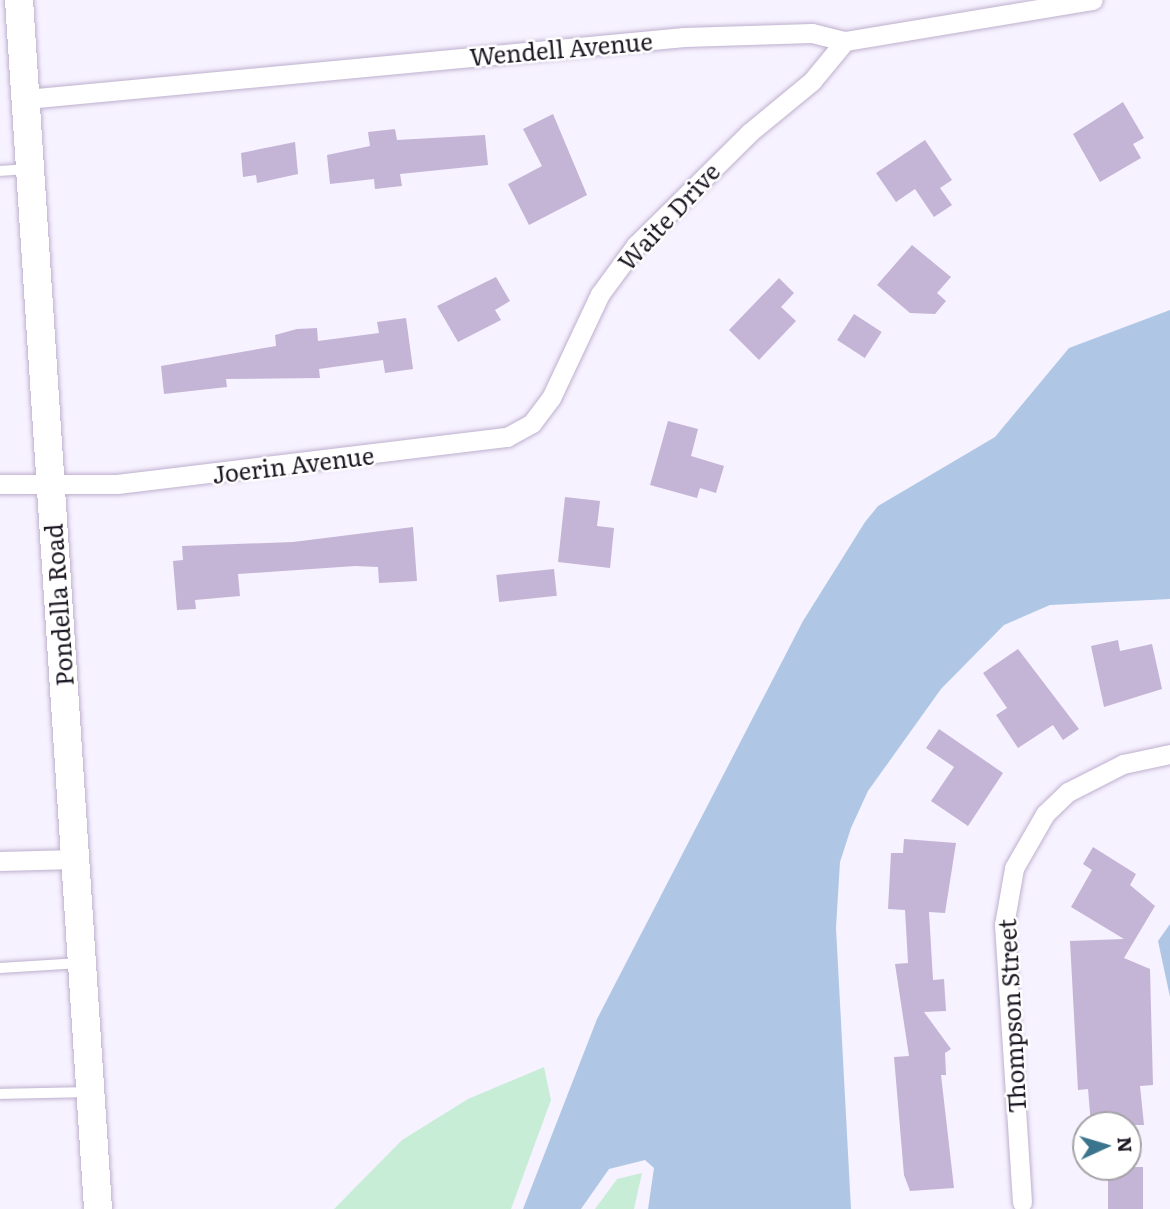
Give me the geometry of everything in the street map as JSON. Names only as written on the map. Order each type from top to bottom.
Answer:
[{"type":"main road","name":"Pondella Road","points":[[19,0],[98,1209]]},
{"type":"street","name":"Wendell Avenue","points":[[26,99],[671,38],[812,33],[845,41],[1093,0]]},
{"type":"street","name":"Waite Drive","points":[[532,423],[600,295],[636,245],[730,151],[812,81],[845,41]]},
{"type":"street","name":"Joerin Avenue","points":[[0,484],[117,484],[370,455],[507,437],[532,423]]},
{"type":"street","name":"Thompson Street","points":[[1022,1202],[1004,925],[1014,868],[1045,814],[1068,792],[1123,764],[1170,754]]},
{"type":"street","points":[[0,861],[75,859]]},
{"type":"lane","points":[[0,172],[30,169]]},
{"type":"lane","points":[[0,968],[82,963]]},
{"type":"lane","points":[[0,1094],[90,1091]]},
{"type":"green space","points":[[544,1067],[551,1100],[511,1209],[334,1209],[402,1140],[468,1099]]},
{"type":"green space","points":[[642,1173],[634,1209],[595,1209],[617,1179]]},
{"type":"water","points":[[1170,310],[1170,599],[1050,605],[1004,625],[941,689],[868,791],[851,828],[840,862],[836,928],[851,1209],[648,1209],[654,1168],[645,1160],[609,1169],[581,1209],[523,1209],[597,1019],[803,621],[865,522],[878,506],[995,437],[1069,348]]},
{"type":"water","points":[[1170,924],[1170,997],[1158,941]]},
{"type":"building","points":[[1123,102],[1144,138],[1133,144],[1141,158],[1100,182],[1073,134]]},
{"type":"building","points":[[553,114],[587,195],[529,225],[508,184],[542,166],[523,129]]},
{"type":"building","points":[[395,129],[397,140],[485,135],[488,165],[400,174],[402,186],[375,189],[374,179],[330,184],[327,155],[370,146],[368,132]]},
{"type":"building","points":[[925,140],[952,180],[940,188],[952,205],[934,217],[915,189],[896,202],[876,173]]},
{"type":"building","points":[[295,142],[298,174],[257,183],[256,175],[243,177],[241,153]]},
{"type":"building","points":[[912,245],[951,277],[937,293],[946,301],[935,314],[910,313],[877,285]]},
{"type":"building","points":[[496,277],[510,301],[495,310],[501,320],[458,342],[437,306]]},
{"type":"building","points":[[779,278],[794,293],[781,307],[796,321],[759,360],[729,330]]},
{"type":"building","points":[[854,314],[882,332],[865,358],[837,340]]},
{"type":"building","points":[[406,318],[413,369],[385,373],[383,360],[319,369],[320,378],[226,379],[227,387],[164,394],[161,366],[276,346],[275,335],[297,329],[317,328],[318,341],[379,333],[377,322]]},
{"type":"building","points":[[668,421],[698,429],[691,456],[724,466],[716,493],[700,488],[697,498],[650,485]]},
{"type":"building","points":[[565,497],[600,501],[597,526],[614,528],[610,568],[558,562]]},
{"type":"building","points":[[413,527],[417,581],[379,583],[378,567],[355,566],[238,574],[240,596],[195,600],[196,609],[177,610],[173,561],[183,560],[182,546],[293,542]]},
{"type":"building","points":[[554,569],[557,596],[499,602],[496,575]]},
{"type":"building","points":[[1118,640],[1120,651],[1152,644],[1162,689],[1104,707],[1091,646]]},
{"type":"building","points":[[1018,649],[1079,729],[1063,740],[1053,725],[1018,748],[996,715],[1007,708],[983,673]]},
{"type":"building","points":[[939,729],[1003,773],[968,826],[931,801],[954,767],[926,748]]},
{"type":"building","points":[[904,839],[956,843],[945,913],[929,912],[933,980],[944,979],[946,1011],[924,1012],[951,1049],[945,1053],[946,1075],[941,1075],[954,1188],[910,1191],[904,1175],[894,1057],[909,1056],[895,964],[908,963],[905,910],[888,909],[891,853],[903,853]]},
{"type":"building","points":[[1093,847],[1136,874],[1130,885],[1155,906],[1124,958],[1150,969],[1153,1085],[1140,1086],[1144,1125],[1142,1111],[1090,1111],[1088,1089],[1078,1090],[1070,941],[1124,939],[1071,907],[1092,870],[1083,864]]},
{"type":"building","points":[[1143,1167],[1143,1209],[1108,1209],[1108,1181],[1142,1181]]}]
